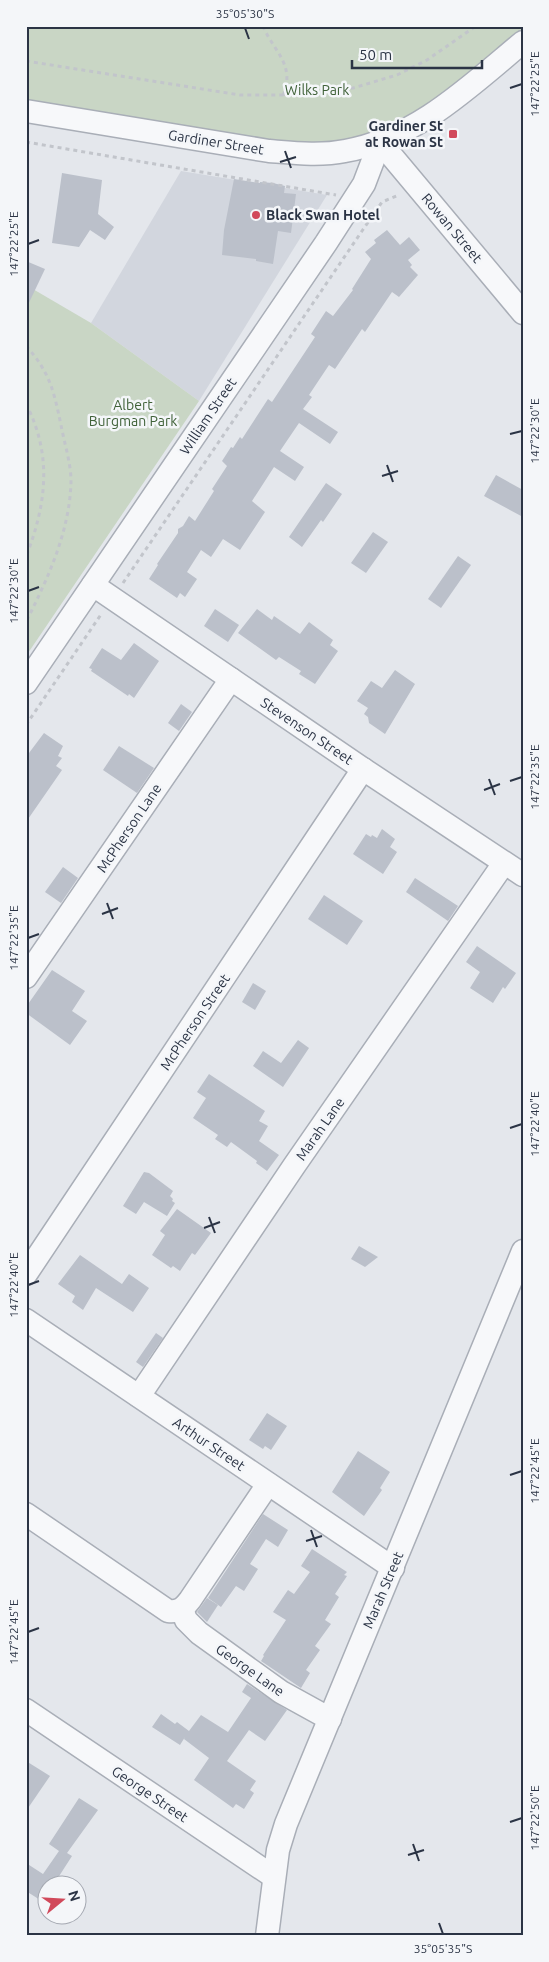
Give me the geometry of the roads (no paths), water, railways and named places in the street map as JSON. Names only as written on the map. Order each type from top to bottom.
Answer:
[{"type":"street","name":"Gardiner Street","points":[[26,111],[221,144],[305,154],[344,152],[380,142],[410,128],[436,112],[523,42]]},
{"type":"street","name":"Rowan Street","points":[[380,142],[523,313]]},
{"type":"street","name":"William Street","points":[[26,683],[350,206],[364,184],[380,142]]},
{"type":"street","name":"Stevenson Street","points":[[93,585],[363,770],[523,876]]},
{"type":"street","name":"McPherson Lane","points":[[26,977],[230,679]]},
{"type":"street","name":"McPherson Street","points":[[26,1274],[363,770]]},
{"type":"street","name":"Marah Lane","points":[[139,1396],[294,1166],[504,863]]},
{"type":"street","name":"Marah Street","points":[[267,1936],[278,1850],[286,1824],[523,1251]]},
{"type":"street","name":"Arthur Street","points":[[26,1320],[393,1568]]},
{"type":"street","points":[[26,1514],[168,1611],[175,1612],[182,1609],[268,1484]]},
{"type":"street","name":"George Lane","points":[[182,1609],[186,1620],[199,1633],[281,1692],[330,1719]]},
{"type":"street","name":"George Street","points":[[26,1710],[274,1877]]},
{"type":"place","name":"Gardiner St at Rowan St","points":[[453,134]]},
{"type":"place","name":"Black Swan Hotel","points":[[256,215]]},
{"type":"park label","name":"Wilks Park","points":[[317,90]]},
{"type":"park label","name":"Albert Burgman Park","points":[[133,414]]}]
